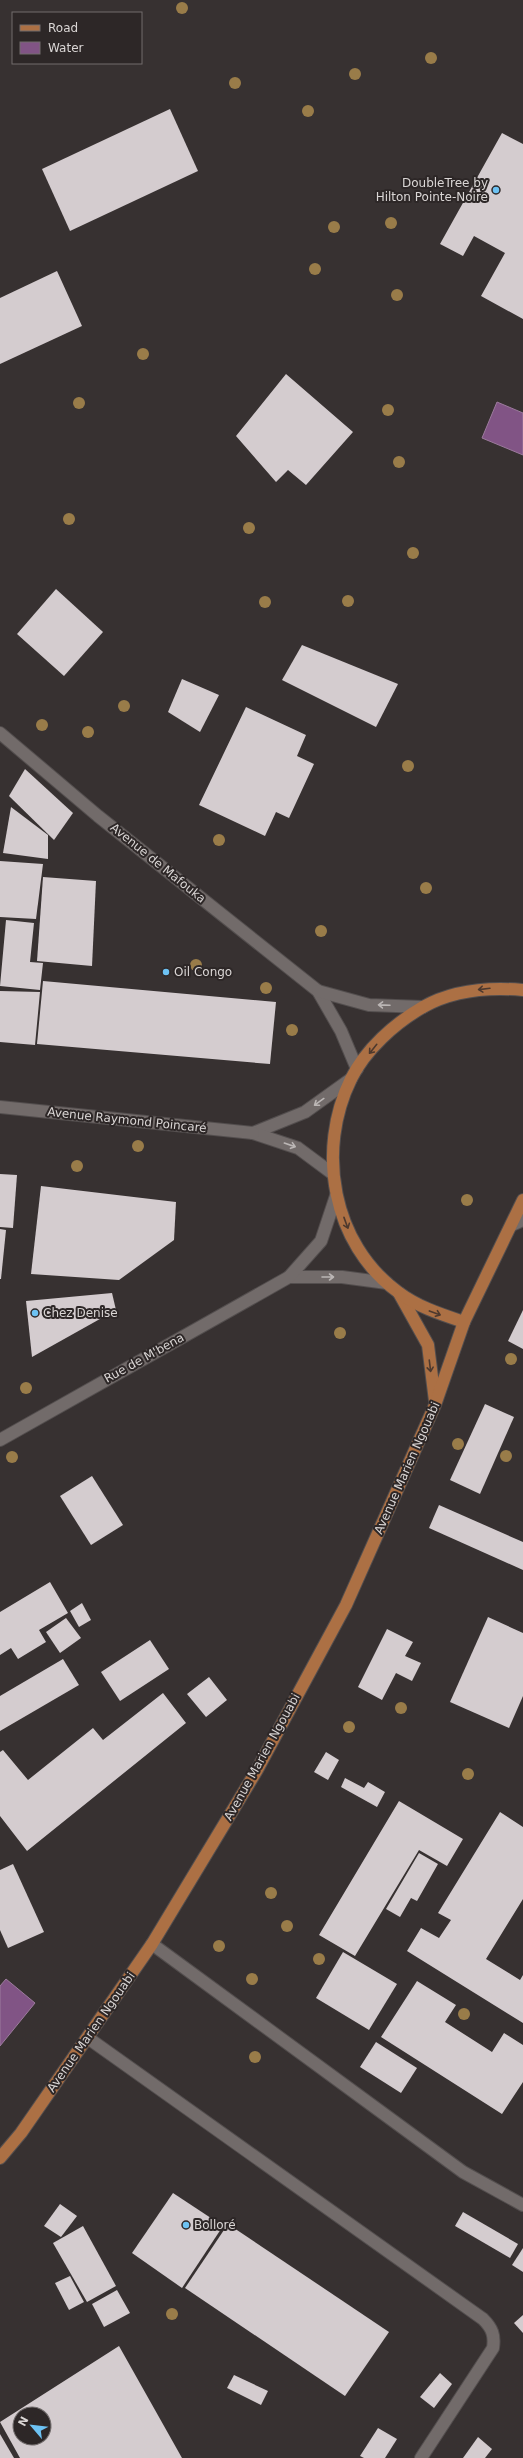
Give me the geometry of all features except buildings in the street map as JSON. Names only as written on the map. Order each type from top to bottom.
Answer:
[{"type":"main road","points":[[464,1322],[429,1311],[399,1292],[387,1283],[365,1258],[347,1228],[336,1196],[333,1174],[335,1125],[351,1079],[357,1069],[386,1033],[423,1007],[459,993],[497,988],[523,990]]},
{"type":"main road","name":"Avenue Marien Ngouabi","points":[[0,2158],[21,2133],[152,1944],[257,1770],[346,1605],[435,1405],[464,1322],[518,1223],[523,1200]]},
{"type":"main road","points":[[399,1292],[428,1345],[435,1405]]},
{"type":"street","name":"Avenue de Mafouka","points":[[0,733],[98,816],[318,991]]},
{"type":"street","points":[[318,991],[369,1005],[423,1007]]},
{"type":"street","points":[[318,991],[341,1031],[357,1069]]},
{"type":"street","points":[[253,1132],[305,1112],[351,1079]]},
{"type":"street","name":"Avenue Raymond Poincaré","points":[[0,1107],[253,1132]]},
{"type":"street","points":[[253,1132],[298,1148],[333,1174]]},
{"type":"street","name":"Rue de M'bena","points":[[0,1440],[289,1277],[321,1241],[336,1196]]},
{"type":"street","name":"Rue de M'bena","points":[[289,1277],[342,1277],[387,1283]]},
{"type":"street","points":[[152,1944],[463,2172],[523,2205]]},
{"type":"street","points":[[88,2038],[483,2319],[491,2328],[494,2338],[493,2348],[421,2458]]},
{"type":"water","points":[[497,402],[523,413],[523,455],[482,438]]},
{"type":"water","points":[[6,1979],[35,2003],[0,2046],[0,1986]]},
{"type":"place","name":"DoubleTree by Hilton Pointe-Noire","points":[[496,190]]},
{"type":"place","name":"Oil Congo","points":[[166,972]]},
{"type":"place","name":"Chez Denise","points":[[35,1313]]},
{"type":"place","name":"Bolloré","points":[[186,2225]]}]
